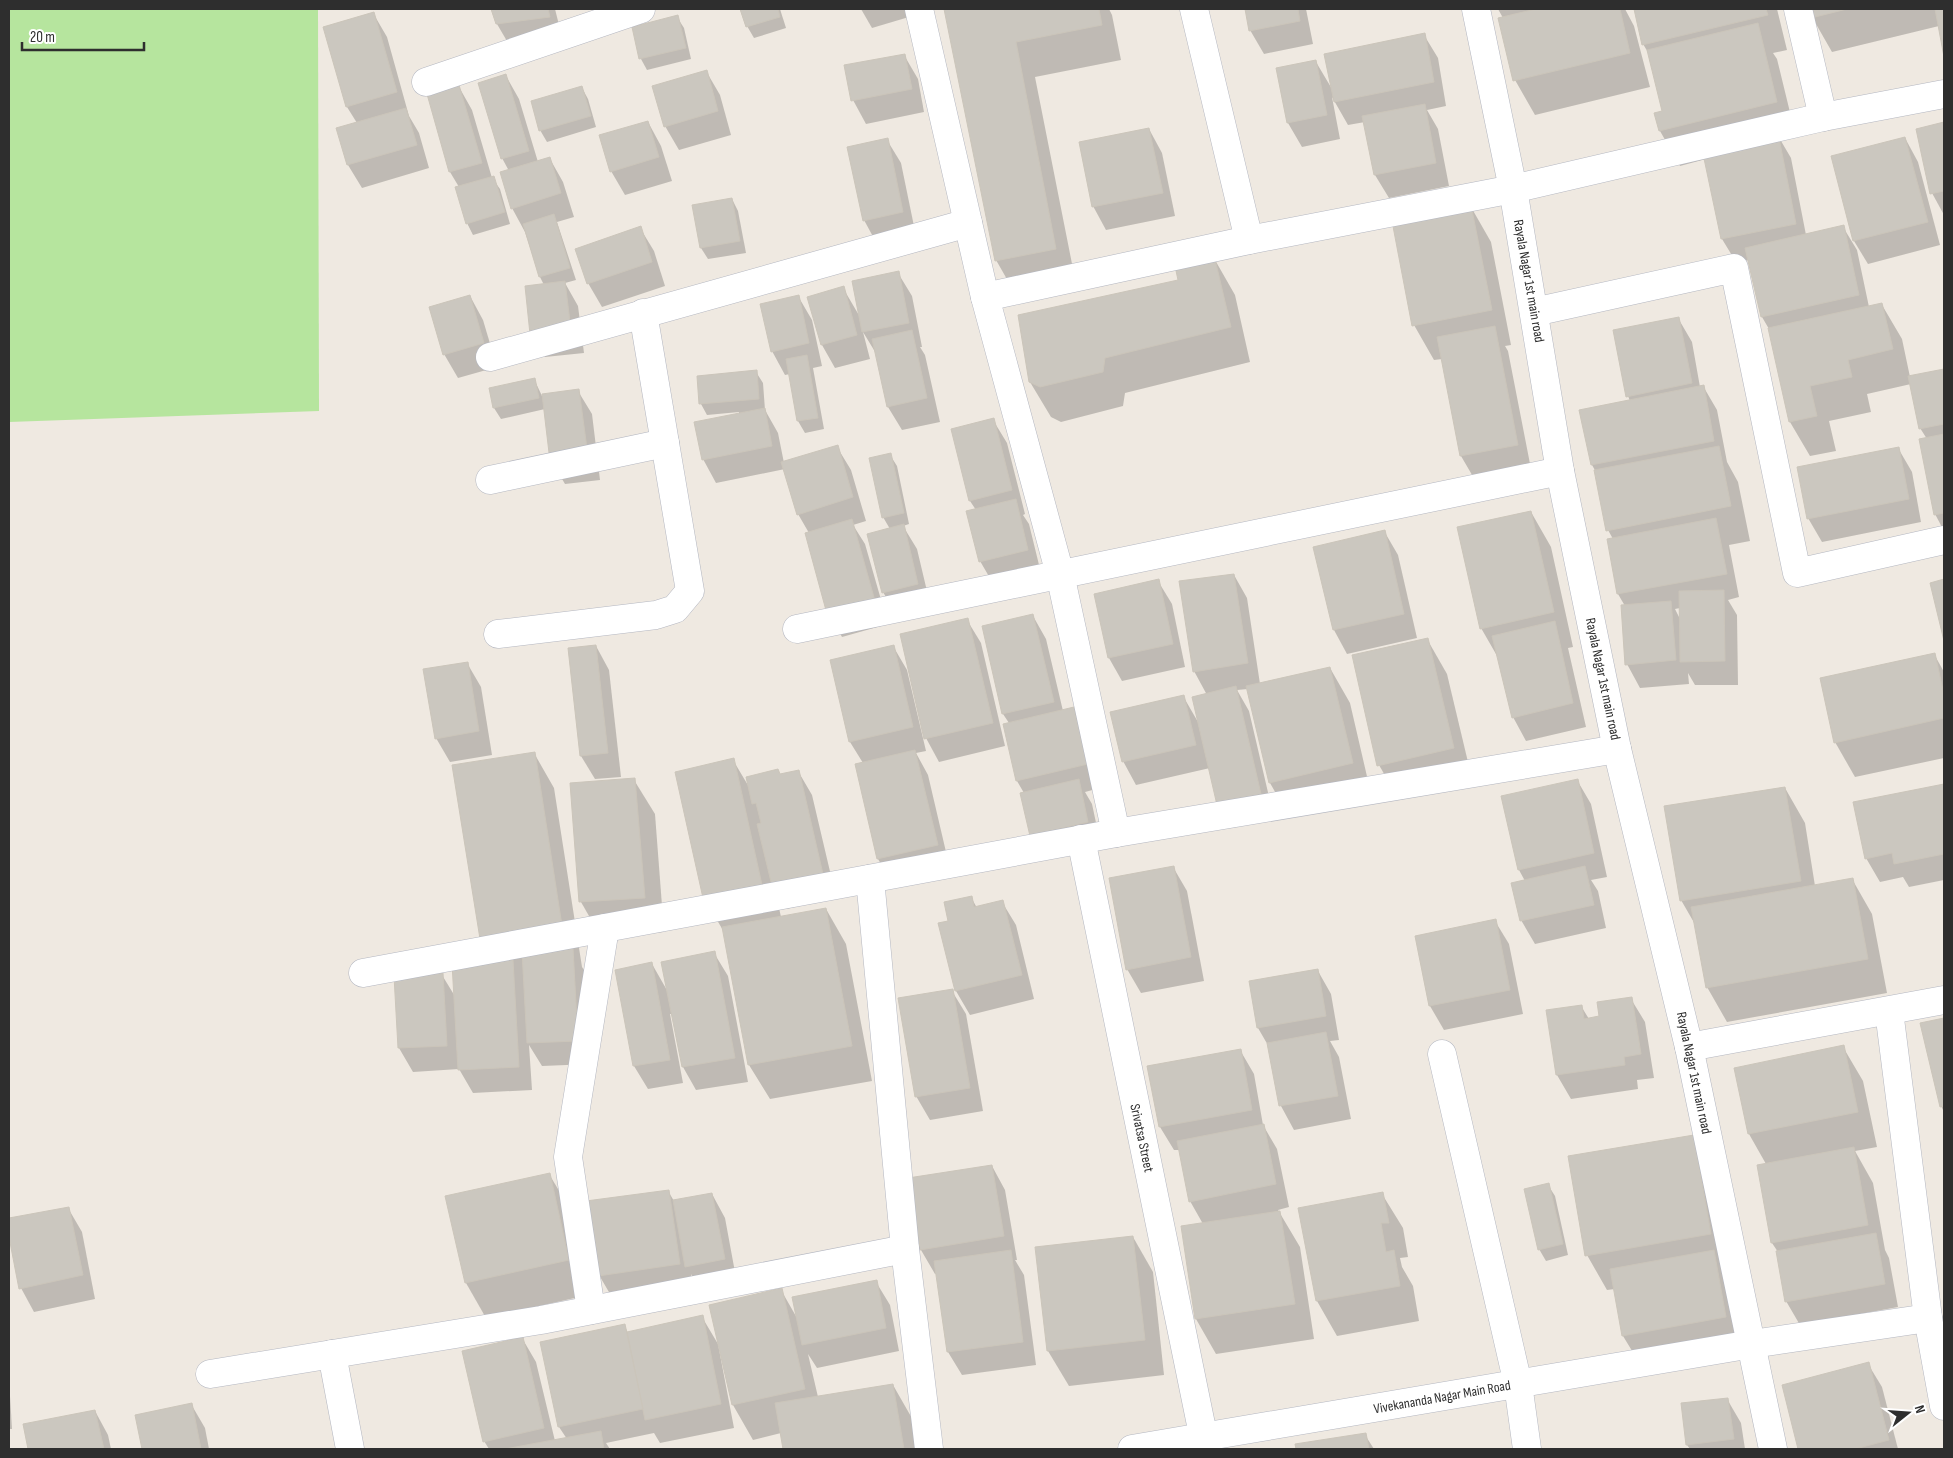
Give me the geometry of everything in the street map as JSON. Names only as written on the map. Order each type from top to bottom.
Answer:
[{"type":"street","points":[[426,82],[641,9]]},
{"type":"street","points":[[919,9],[985,297],[1060,574],[1116,833]]},
{"type":"street","points":[[1194,9],[1249,240]]},
{"type":"street","name":"Rayala Nagar 1st main road","points":[[1476,9],[1513,188],[1560,471],[1617,749],[1689,1047],[1773,1449]]},
{"type":"street","points":[[1798,9],[1823,117]]},
{"type":"street","points":[[985,297],[1249,240],[1513,188],[1823,117],[1944,94]]},
{"type":"street","points":[[490,357],[968,223]]},
{"type":"street","points":[[1534,312],[1734,268],[1797,573],[1944,540]]},
{"type":"street","points":[[498,634],[656,615],[676,609],[690,591],[643,314]]},
{"type":"street","points":[[490,480],[664,443]]},
{"type":"street","points":[[797,629],[1560,471]]},
{"type":"street","points":[[363,973],[1082,839],[1617,749]]},
{"type":"street","name":"Srivatsa Street","points":[[1082,839],[1204,1443]]},
{"type":"street","points":[[870,879],[905,1249],[929,1449]]},
{"type":"street","points":[[590,1310],[568,1157],[605,928]]},
{"type":"street","points":[[1689,1047],[1944,1000]]},
{"type":"street","points":[[1889,1011],[1928,1318],[1944,1406]]},
{"type":"street","points":[[1442,1054],[1518,1384],[1527,1449]]},
{"type":"street","points":[[210,1374],[590,1310],[905,1249]]},
{"type":"street","name":"Vivekananda Nagar Main Road","points":[[1132,1449],[1204,1443],[1518,1384],[1752,1344],[1928,1318]]},
{"type":"street","points":[[332,1354],[350,1449]]},
{"type":"green space","points":[[9,9],[318,9],[319,411],[9,422]]},
{"type":"building","points":[[491,9],[548,9],[550,17],[496,24]]},
{"type":"building","points":[[740,9],[778,9],[780,17],[746,27]]},
{"type":"building","points":[[944,9],[1099,9],[1102,25],[1016,42],[1056,249],[995,261]]},
{"type":"building","points":[[1245,9],[1298,9],[1300,21],[1249,31]]},
{"type":"building","points":[[1536,9],[1620,9],[1630,53],[1513,81],[1498,18]]},
{"type":"building","points":[[1634,9],[1766,9],[1768,15],[1642,45]]},
{"type":"building","points":[[1808,9],[1847,9],[1811,18]]},
{"type":"building","points":[[1935,9],[1944,9],[1944,57]]},
{"type":"building","points":[[374,12],[397,92],[346,107],[323,27]]},
{"type":"building","points":[[678,15],[686,48],[639,59],[632,27]]},
{"type":"building","points":[[1758,23],[1777,102],[1659,131],[1654,113],[1662,111],[1647,50]]},
{"type":"building","points":[[1425,33],[1434,82],[1334,102],[1324,54]]},
{"type":"building","points":[[905,54],[912,89],[851,101],[844,65]]},
{"type":"building","points":[[1316,60],[1327,115],[1287,123],[1276,68]]},
{"type":"building","points":[[707,70],[718,111],[664,127],[652,86]]},
{"type":"building","points":[[506,74],[529,151],[501,159],[478,83]]},
{"type":"building","points":[[459,85],[482,163],[449,172],[427,94]]},
{"type":"building","points":[[582,86],[591,116],[539,131],[531,101]]},
{"type":"building","points":[[1425,104],[1436,163],[1374,175],[1362,116]]},
{"type":"building","points":[[406,108],[417,145],[347,165],[336,128]]},
{"type":"building","points":[[648,121],[659,157],[610,172],[599,135]]},
{"type":"building","points":[[1944,122],[1944,191],[1930,194],[1916,129]]},
{"type":"building","points":[[1149,128],[1163,193],[1092,207],[1079,142]]},
{"type":"building","points":[[1778,133],[1796,224],[1721,239],[1702,149]]},
{"type":"building","points":[[1905,137],[1928,222],[1853,241],[1831,156]]},
{"type":"building","points":[[888,138],[903,212],[863,221],[847,147]]},
{"type":"building","points":[[550,157],[561,193],[511,209],[500,172]]},
{"type":"building","points":[[494,176],[505,212],[466,224],[455,187]]},
{"type":"building","points":[[732,198],[740,241],[700,248],[692,205]]},
{"type":"building","points":[[1471,205],[1492,310],[1412,326],[1392,221]]},
{"type":"building","points":[[554,214],[570,268],[539,277],[523,224]]},
{"type":"building","points":[[1844,225],[1859,295],[1761,317],[1745,248]]},
{"type":"building","points":[[641,226],[652,262],[587,284],[575,249]]},
{"type":"building","points":[[1215,259],[1231,327],[1105,358],[1103,372],[1040,387],[1029,382],[1018,315],[1178,280],[1175,266]]},
{"type":"building","points":[[899,271],[909,323],[862,332],[852,281]]},
{"type":"building","points":[[565,281],[571,330],[530,334],[525,286]]},
{"type":"building","points":[[844,286],[857,335],[821,345],[807,297]]},
{"type":"building","points":[[470,295],[484,343],[443,355],[429,307]]},
{"type":"building","points":[[799,295],[809,343],[771,352],[760,304]]},
{"type":"building","points":[[1882,303],[1893,349],[1848,360],[1852,377],[1810,386],[1817,416],[1789,422],[1768,328]]},
{"type":"building","points":[[1679,317],[1692,383],[1626,397],[1613,330]]},
{"type":"building","points":[[1495,326],[1518,445],[1460,456],[1437,337]]},
{"type":"building","points":[[912,330],[927,398],[887,407],[872,339]]},
{"type":"building","points":[[807,355],[818,418],[797,421],[786,359]]},
{"type":"building","points":[[1944,369],[1944,424],[1919,429],[1908,376]]},
{"type":"building","points":[[757,370],[759,399],[699,404],[697,376]]},
{"type":"building","points":[[535,378],[539,398],[493,408],[489,388]]},
{"type":"building","points":[[1704,385],[1714,441],[1591,465],[1579,410]]},
{"type":"building","points":[[579,389],[588,456],[550,461],[542,394]]},
{"type":"building","points":[[765,408],[772,446],[702,460],[694,422]]},
{"type":"building","points":[[994,418],[1012,490],[969,501],[951,429]]},
{"type":"building","points":[[1944,434],[1944,513],[1934,515],[1919,439]]},
{"type":"building","points":[[838,445],[853,497],[797,515],[781,462]]},
{"type":"building","points":[[1719,446],[1731,506],[1606,531],[1594,470]]},
{"type":"building","points":[[1899,447],[1909,499],[1807,519],[1797,467]]},
{"type":"building","points":[[891,453],[904,513],[882,518],[869,458]]},
{"type":"building","points":[[1016,499],[1028,550],[979,562],[966,511]]},
{"type":"building","points":[[1531,511],[1554,612],[1480,629],[1457,527]]},
{"type":"building","points":[[1716,518],[1727,574],[1617,594],[1607,539]]},
{"type":"building","points":[[852,519],[875,601],[827,614],[805,533]]},
{"type":"building","points":[[904,524],[918,584],[882,593],[867,534]]},
{"type":"building","points":[[1385,530],[1404,614],[1333,630],[1313,547]]},
{"type":"building","points":[[1234,574],[1248,663],[1193,672],[1179,581]]},
{"type":"building","points":[[1159,579],[1173,644],[1108,658],[1094,594]]},
{"type":"building","points":[[1944,579],[1944,641],[1930,583]]},
{"type":"building","points":[[1724,590],[1725,661],[1680,662],[1679,591]]},
{"type":"building","points":[[1671,601],[1676,660],[1625,665],[1621,605]]},
{"type":"building","points":[[1033,614],[1054,702],[1002,714],[982,626]]},
{"type":"building","points":[[968,618],[993,723],[924,739],[900,634]]},
{"type":"building","points":[[1555,621],[1573,703],[1512,718],[1492,636]]},
{"type":"building","points":[[1428,638],[1454,748],[1377,766],[1352,655]]},
{"type":"building","points":[[596,645],[608,753],[580,756],[568,648]]},
{"type":"building","points":[[894,645],[913,727],[849,742],[830,660]]},
{"type":"building","points":[[1935,653],[1944,695],[1944,718],[1834,743],[1820,678]]},
{"type":"building","points":[[468,662],[479,731],[435,739],[423,669]]},
{"type":"building","points":[[1330,667],[1353,763],[1269,783],[1246,686]]},
{"type":"building","points":[[1236,686],[1261,794],[1217,805],[1192,697]]},
{"type":"building","points":[[1184,695],[1196,745],[1122,762],[1110,712]]},
{"type":"building","points":[[1074,707],[1088,764],[1016,781],[1003,724]]},
{"type":"building","points":[[915,750],[938,845],[877,859],[855,764]]},
{"type":"building","points":[[535,752],[563,932],[481,945],[452,765]]},
{"type":"building","points":[[734,758],[762,885],[703,898],[675,772]]},
{"type":"building","points":[[778,769],[780,774],[799,770],[823,874],[772,886],[757,824],[761,823],[756,803],[752,804],[746,777]]},
{"type":"building","points":[[635,778],[645,898],[579,902],[570,783]]},
{"type":"building","points":[[1079,779],[1088,822],[1030,836],[1020,793]]},
{"type":"building","points":[[1578,779],[1594,853],[1518,870],[1501,796]]},
{"type":"building","points":[[1944,784],[1944,854],[1894,864],[1892,853],[1865,859],[1853,802]]},
{"type":"building","points":[[1785,787],[1801,881],[1680,901],[1664,806]]},
{"type":"building","points":[[1174,866],[1191,957],[1126,970],[1109,878]]},
{"type":"building","points":[[1585,866],[1594,905],[1520,921],[1511,883]]},
{"type":"building","points":[[1853,878],[1868,959],[1706,988],[1691,907]]},
{"type":"building","points":[[972,896],[974,907],[1003,900],[1022,975],[955,991],[938,923],[948,921],[944,902]]},
{"type":"building","points":[[826,908],[852,1046],[748,1065],[722,927]]},
{"type":"building","points":[[1496,919],[1510,990],[1429,1006],[1415,936]]},
{"type":"building","points":[[573,948],[578,1041],[527,1043],[522,951]]},
{"type":"building","points":[[715,951],[735,1058],[682,1067],[661,962]]},
{"type":"building","points":[[513,960],[519,1067],[458,1070],[452,963]]},
{"type":"building","points":[[652,962],[670,1060],[633,1066],[615,970]]},
{"type":"building","points":[[1318,969],[1326,1016],[1257,1028],[1249,981]]},
{"type":"building","points":[[443,973],[447,1046],[398,1048],[394,976]]},
{"type":"building","points":[[953,989],[970,1088],[915,1097],[898,998]]},
{"type":"building","points":[[1632,997],[1641,1054],[1624,1057],[1625,1065],[1556,1075],[1546,1010],[1582,1005],[1584,1019],[1599,1016],[1597,1002]]},
{"type":"building","points":[[1944,1018],[1944,1106],[1940,1107],[1920,1023]]},
{"type":"building","points":[[1326,1032],[1338,1096],[1279,1106],[1267,1043]]},
{"type":"building","points":[[1844,1045],[1858,1112],[1748,1134],[1734,1068]]},
{"type":"building","points":[[1241,1049],[1252,1110],[1159,1127],[1147,1066]]},
{"type":"building","points":[[1264,1124],[1276,1184],[1189,1202],[1177,1141]]},
{"type":"building","points":[[1694,1135],[1711,1234],[1585,1256],[1568,1156]]},
{"type":"building","points":[[1854,1147],[1868,1225],[1771,1243],[1757,1165]]},
{"type":"building","points":[[992,1165],[1004,1236],[920,1250],[908,1178]]},
{"type":"building","points":[[550,1173],[569,1260],[465,1283],[445,1196]]},
{"type":"building","points":[[1549,1183],[1563,1244],[1538,1250],[1524,1189]]},
{"type":"building","points":[[669,1190],[680,1264],[598,1276],[586,1201]]},
{"type":"building","points":[[1383,1192],[1389,1223],[1381,1223],[1386,1252],[1394,1250],[1400,1286],[1316,1301],[1298,1208]]},
{"type":"building","points":[[712,1193],[725,1259],[685,1267],[673,1200]]},
{"type":"building","points":[[69,1207],[83,1275],[19,1289],[9,1237],[9,1218]]},
{"type":"building","points":[[1280,1211],[1295,1304],[1195,1319],[1181,1226]]},
{"type":"building","points":[[1876,1233],[1885,1284],[1785,1302],[1776,1251]]},
{"type":"building","points":[[1133,1236],[1145,1340],[1047,1351],[1035,1247]]},
{"type":"building","points":[[1011,1250],[1023,1342],[947,1352],[934,1261]]},
{"type":"building","points":[[1714,1250],[1726,1317],[1622,1336],[1610,1269]]},
{"type":"building","points":[[877,1280],[886,1328],[802,1345],[792,1297]]},
{"type":"building","points":[[782,1288],[805,1389],[732,1405],[709,1305]]},
{"type":"building","points":[[703,1315],[721,1404],[645,1420],[627,1332]]},
{"type":"building","points":[[625,1324],[643,1409],[558,1427],[540,1342]]},
{"type":"building","points":[[523,1337],[544,1428],[483,1442],[462,1351]]},
{"type":"building","points":[[1869,1362],[1889,1440],[1855,1449],[1798,1449],[1782,1385]]},
{"type":"building","points":[[893,1384],[904,1449],[783,1449],[775,1403]]},
{"type":"building","points":[[1728,1398],[1734,1439],[1686,1445],[1681,1403]]},
{"type":"building","points":[[192,1403],[201,1449],[142,1449],[135,1415]]},
{"type":"building","points":[[95,1410],[104,1449],[28,1449],[23,1424]]},
{"type":"building","points":[[601,1431],[604,1449],[505,1449]]},
{"type":"building","points":[[1366,1433],[1369,1449],[1296,1449],[1295,1444]]}]
